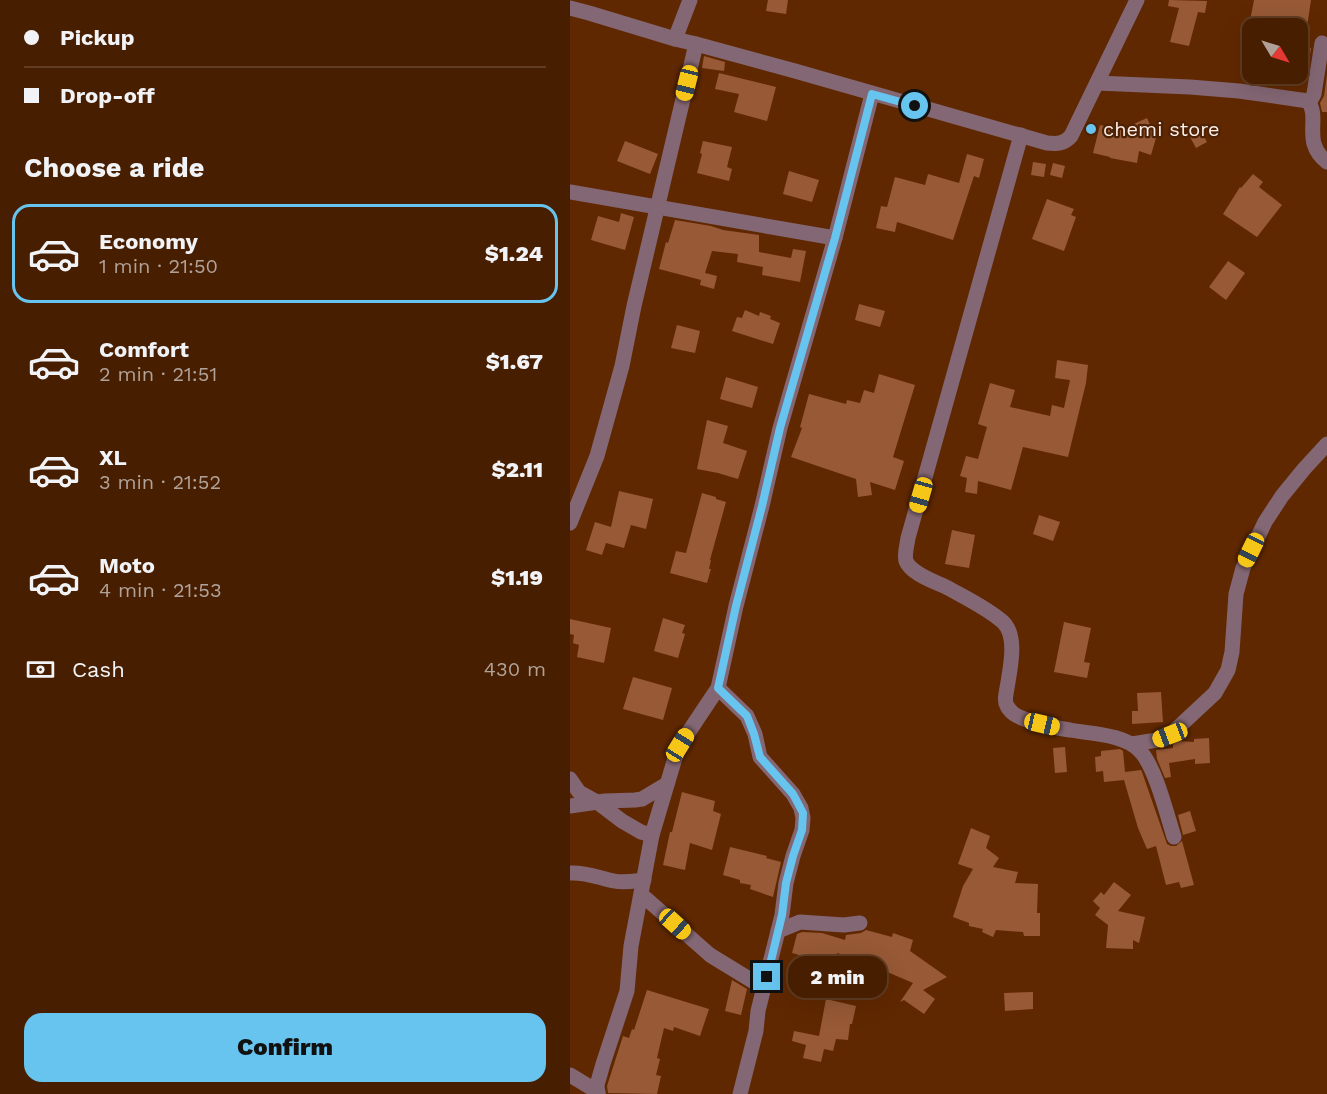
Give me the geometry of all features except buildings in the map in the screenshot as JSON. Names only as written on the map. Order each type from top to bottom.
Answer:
[{"type":"street","points":[[675,39],[690,0]]},
{"type":"street","points":[[570,8],[1047,143],[1059,144],[1071,136],[1137,0]]},
{"type":"street","points":[[1308,101],[1314,94],[1322,43]]},
{"type":"street","points":[[570,523],[597,456],[622,366],[696,44]]},
{"type":"street","points":[[1097,83],[1229,90],[1308,101],[1312,108],[1312,133],[1316,150],[1327,162]]},
{"type":"street","points":[[598,1093],[597,1085],[627,991],[631,946],[652,836],[680,745],[718,688],[780,428],[835,238],[872,94]]},
{"type":"street","points":[[1021,135],[908,538],[906,562],[917,573],[993,614],[1008,628],[1011,637],[1011,658],[1006,699],[1008,708],[1013,713],[1030,722],[1102,735],[1132,744],[1140,750],[1147,760],[1174,837]]},
{"type":"street","points":[[570,192],[835,238]]},
{"type":"street","points":[[1132,744],[1157,740],[1170,735],[1215,693],[1228,670],[1232,652],[1236,594],[1243,568],[1265,522],[1282,496],[1327,444]]},
{"type":"street","points":[[718,688],[747,716],[760,757],[793,794],[803,813],[802,830],[786,883],[778,931],[740,1094]]},
{"type":"street","points":[[570,779],[579,792],[622,821],[652,836]]},
{"type":"street","points":[[570,806],[642,799],[667,784]]},
{"type":"street","points":[[570,873],[586,873],[643,888],[710,955],[764,988]]},
{"type":"street","points":[[778,931],[800,922],[843,925],[860,923]]},
{"type":"street","points":[[570,1075],[598,1093]]},
{"type":"place","name":"chemi store","points":[[1091,129]]},
{"type":"route","points":[[767,977],[782,915],[786,883],[802,830],[803,813],[793,794],[760,757],[747,716],[718,688],[780,428],[835,238],[872,94],[915,106]]}]
